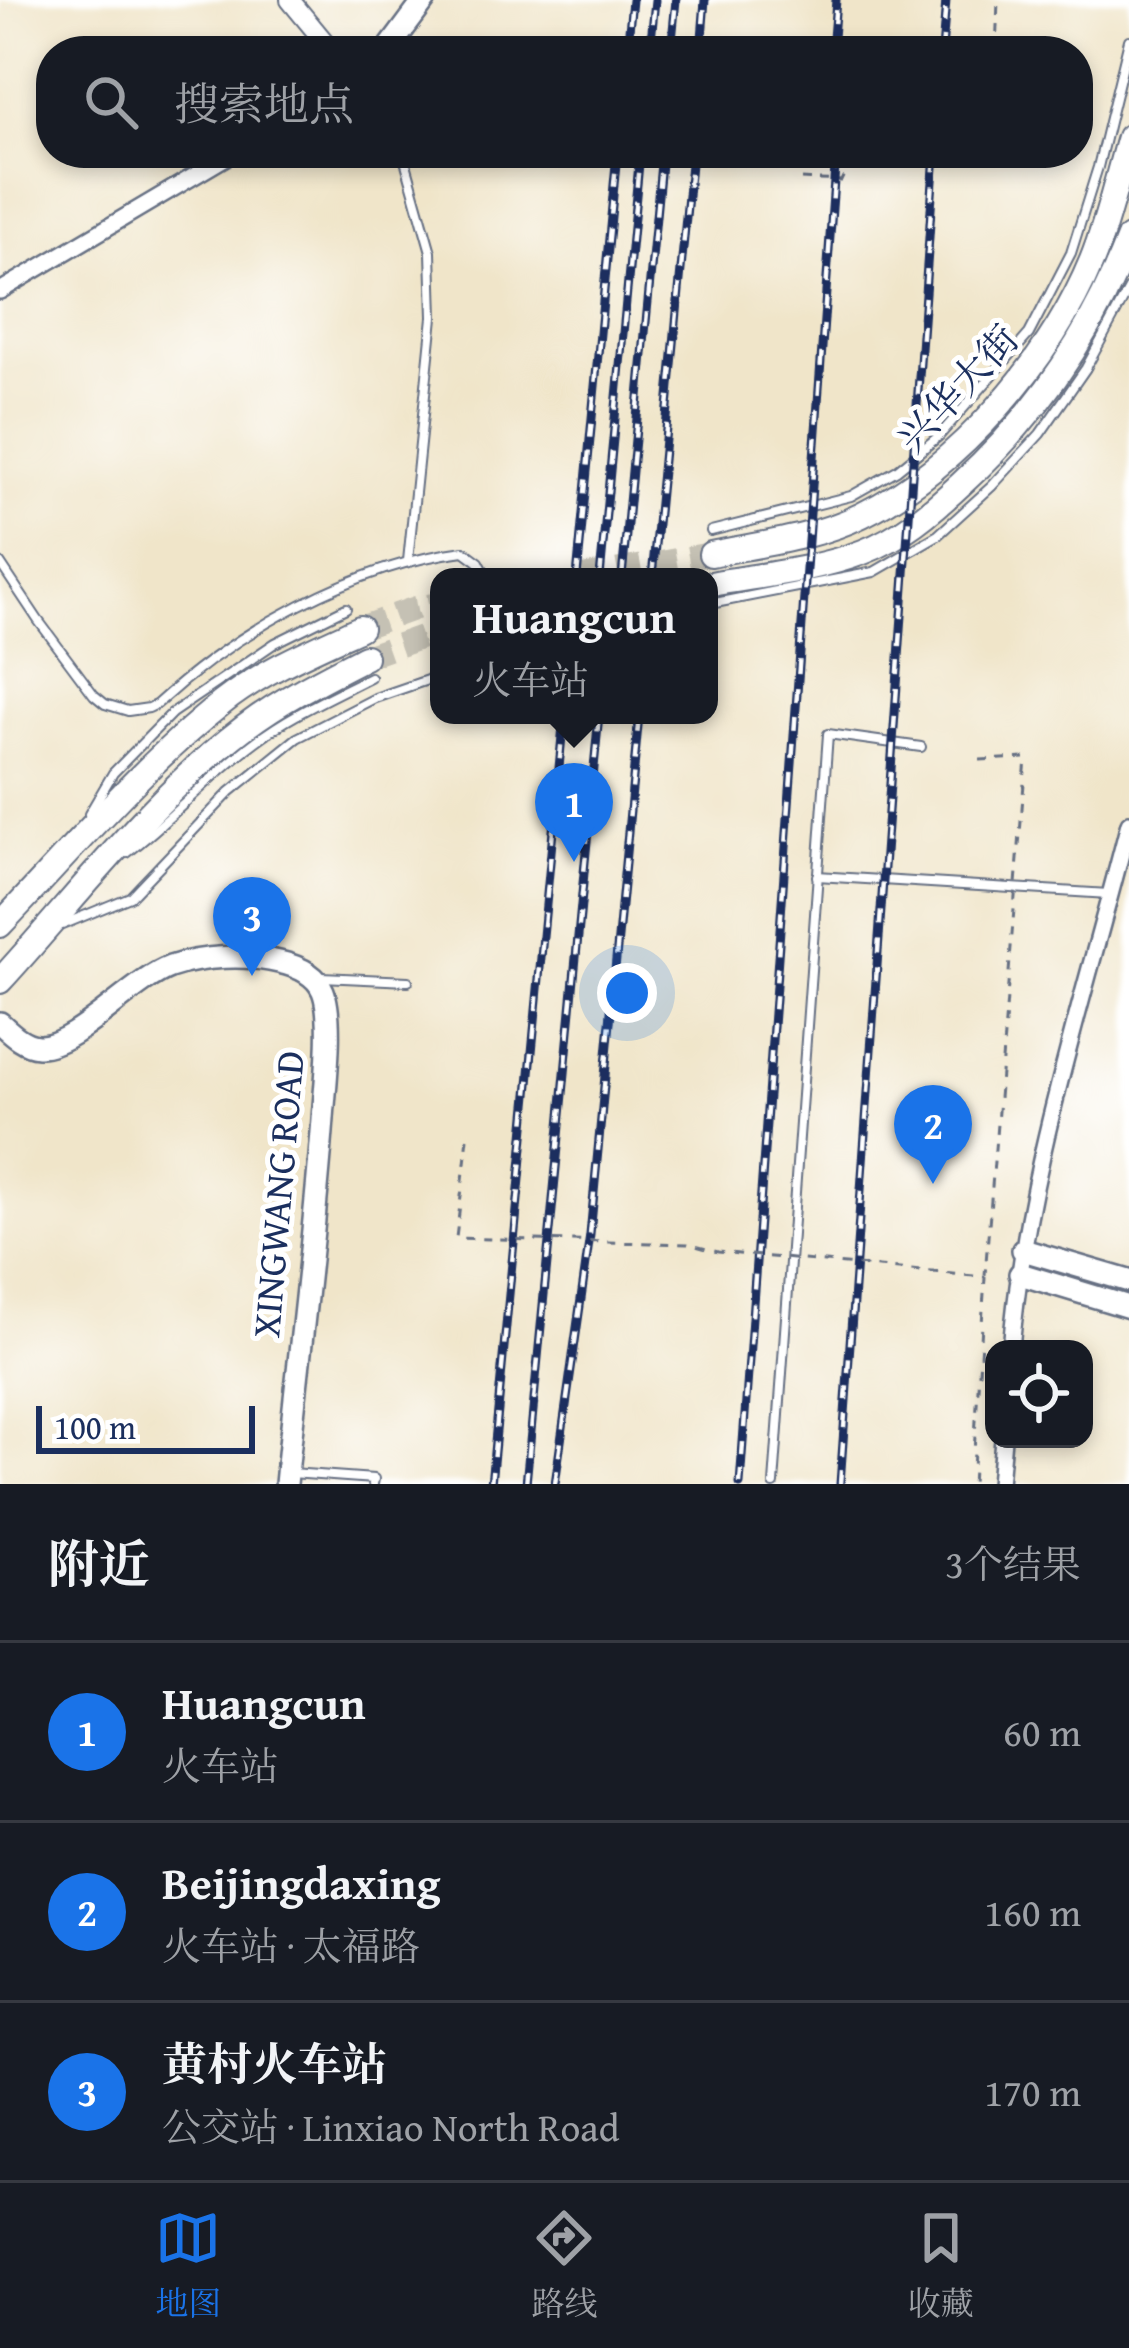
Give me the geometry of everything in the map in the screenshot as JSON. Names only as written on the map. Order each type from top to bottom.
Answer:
[{"type":"main road","points":[[398,36],[425,0]]},
{"type":"main road","name":"兴华大街","points":[[711,542],[799,537],[858,518],[914,486],[959,448],[1048,343],[1091,261],[1129,137]]},
{"type":"main road","name":"兴华大街","points":[[718,592],[864,552],[926,517],[1023,421],[1071,356],[1116,273],[1129,238]]},
{"type":"main road","points":[[0,925],[162,756],[224,702],[353,618]]},
{"type":"main road","points":[[0,981],[182,779],[246,726],[299,692],[368,667]]},
{"type":"main road","points":[[0,1023],[35,1046],[55,1043],[146,980],[169,968],[214,958],[295,966],[314,977]]},
{"type":"main road","name":"XINGWANG ROAD","points":[[286,1478],[326,1087],[327,1004],[314,977]]},
{"type":"main road","points":[[1023,1250],[1129,1281]]},
{"type":"main road","points":[[1019,1274],[1129,1307]]},
{"type":"street","points":[[290,0],[320,36]]},
{"type":"street","points":[[0,291],[208,168]]},
{"type":"street","points":[[1011,1340],[1023,1250],[1068,1044],[1129,823]]},
{"type":"street","points":[[999,1484],[1002,1448]]},
{"type":"lane","points":[[711,542],[851,496],[897,470],[939,436],[1017,349],[1071,254],[1129,40]]},
{"type":"lane","points":[[407,168],[431,252],[433,316],[408,561]]},
{"type":"lane","points":[[718,593],[874,572],[938,535],[1040,434],[1086,368],[1129,289]]},
{"type":"lane","points":[[0,563],[83,683],[105,704],[137,710],[157,704],[222,651],[291,609],[408,561],[464,551],[482,568]]},
{"type":"lane","points":[[45,932],[130,896],[230,792],[298,738],[375,698],[430,679]]},
{"type":"lane","points":[[774,1484],[828,734],[920,747]]},
{"type":"lane","points":[[817,876],[1110,895]]},
{"type":"lane","points":[[314,977],[408,981]]},
{"type":"lane","points":[[286,1478],[374,1479],[374,1484]]},
{"type":"path","points":[[997,36],[998,0]]},
{"type":"path","points":[[801,178],[841,182],[847,168]]},
{"type":"path","points":[[972,1484],[1025,758],[980,760]]},
{"type":"path","points":[[468,1138],[456,1238],[688,1244],[718,1252],[985,1277]]},
{"type":"tunnel","points":[[632,568],[711,554]]},
{"type":"tunnel","points":[[360,628],[430,606]]},
{"type":"tunnel","points":[[365,657],[430,634]]},
{"type":"railway","points":[[628,36],[632,0]]},
{"type":"railway","points":[[651,36],[655,0]]},
{"type":"railway","points":[[672,36],[676,0]]},
{"type":"railway","points":[[702,36],[705,0]]},
{"type":"railway","points":[[833,36],[836,0]]},
{"type":"railway","points":[[943,36],[946,0]]},
{"type":"railway","points":[[578,568],[616,168]]},
{"type":"railway","points":[[601,568],[639,168]]},
{"type":"railway","points":[[623,568],[661,168]]},
{"type":"railway","points":[[653,568],[691,168]]},
{"type":"railway","points":[[740,1484],[835,168]]},
{"type":"railway","points":[[840,1484],[934,168]]},
{"type":"railway","points":[[491,1484],[563,724]]},
{"type":"railway","points":[[526,1484],[598,724]]},
{"type":"railway","points":[[555,1484],[590,1235],[638,724]]},
{"type":"place","name":"Huangcun","points":[[574,862]]},
{"type":"place","name":"黄村火车站","points":[[252,976]]},
{"type":"place","name":"Beijingdaxing","points":[[933,1184]]}]
